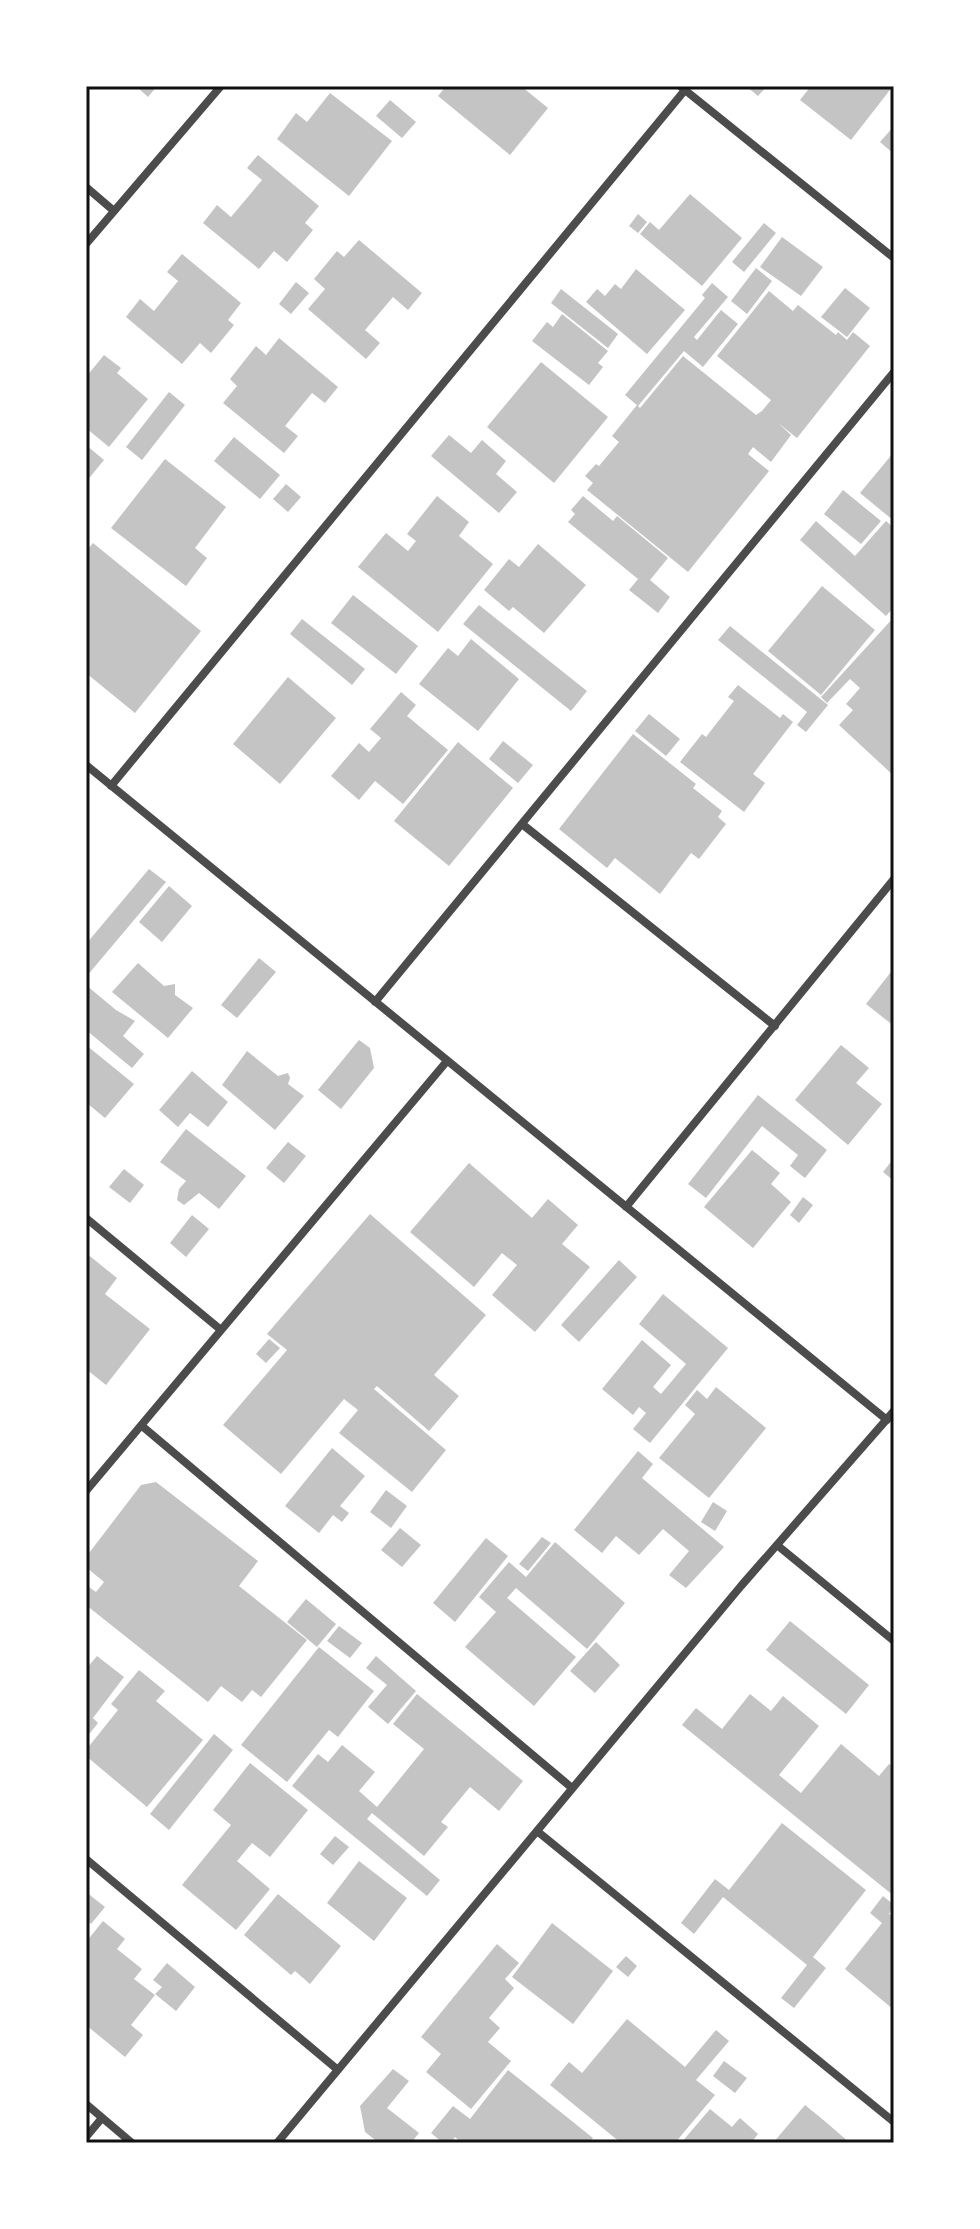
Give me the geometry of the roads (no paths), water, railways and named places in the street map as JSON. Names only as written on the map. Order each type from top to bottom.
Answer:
[{"type":"street","points":[[86,244],[221,86]]},
{"type":"street","points":[[111,786],[682,88],[894,258]]},
{"type":"street","points":[[86,187],[114,211]]},
{"type":"street","points":[[375,1002],[894,372]]},
{"type":"street","points":[[86,765],[887,1420]]},
{"type":"street","points":[[522,824],[775,1026]]},
{"type":"street","points":[[626,1207],[894,879]]},
{"type":"street","points":[[86,1491],[447,1061]]},
{"type":"street","points":[[86,1218],[221,1330]]},
{"type":"street","points":[[277,2143],[572,1788],[894,1411]]},
{"type":"street","points":[[142,1426],[572,1788]]},
{"type":"street","points":[[777,1545],[894,1641]]},
{"type":"street","points":[[537,1831],[894,2122]]},
{"type":"street","points":[[86,1859],[338,2070]]},
{"type":"street","points":[[86,2104],[132,2143]]},
{"type":"street","points":[[86,2137],[102,2118]]}]
